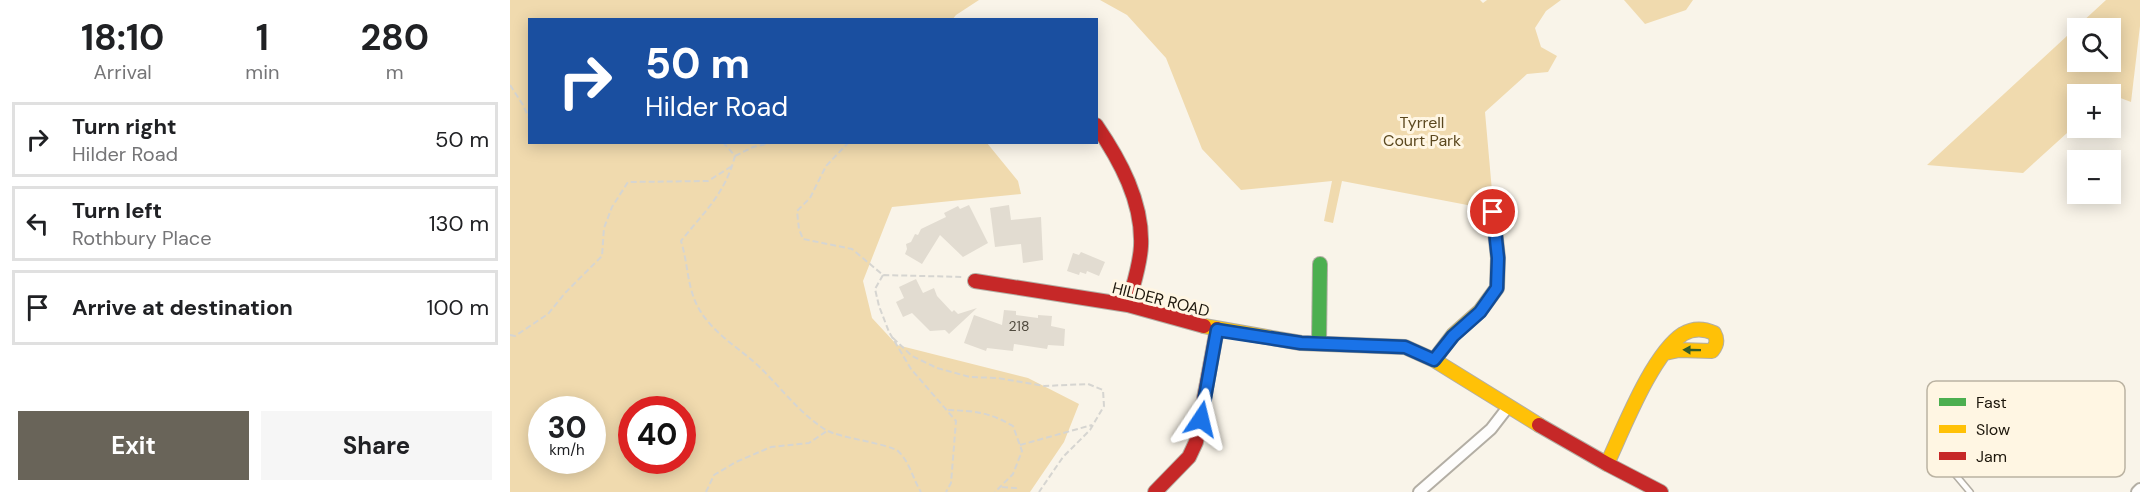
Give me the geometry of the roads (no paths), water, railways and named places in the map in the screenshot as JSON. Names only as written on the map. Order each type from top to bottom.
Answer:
[{"type":"street","points":[[1098,128],[1113,148],[1125,175],[1138,217],[1141,246],[1128,305]]},
{"type":"street","points":[[1434,360],[1453,336],[1480,312],[1497,288],[1498,258],[1493,212]]},
{"type":"street","points":[[1319,343],[1320,264]]},
{"type":"street","name":"HILDER ROAD","points":[[975,281],[1128,305],[1217,330],[1274,339],[1405,347],[1434,360],[1508,407],[1661,492]]},
{"type":"street","points":[[1155,492],[1190,457],[1196,442],[1217,330]]},
{"type":"street","points":[[1607,464],[1665,353]]},
{"type":"street","points":[[1419,492],[1491,429],[1508,407]]},
{"type":"street","points":[[2137,492],[2140,489]]},
{"type":"lane","points":[[1957,477],[1970,492]]},
{"type":"park label","name":"Tyrrell Court Park","points":[[1422,131]]}]
